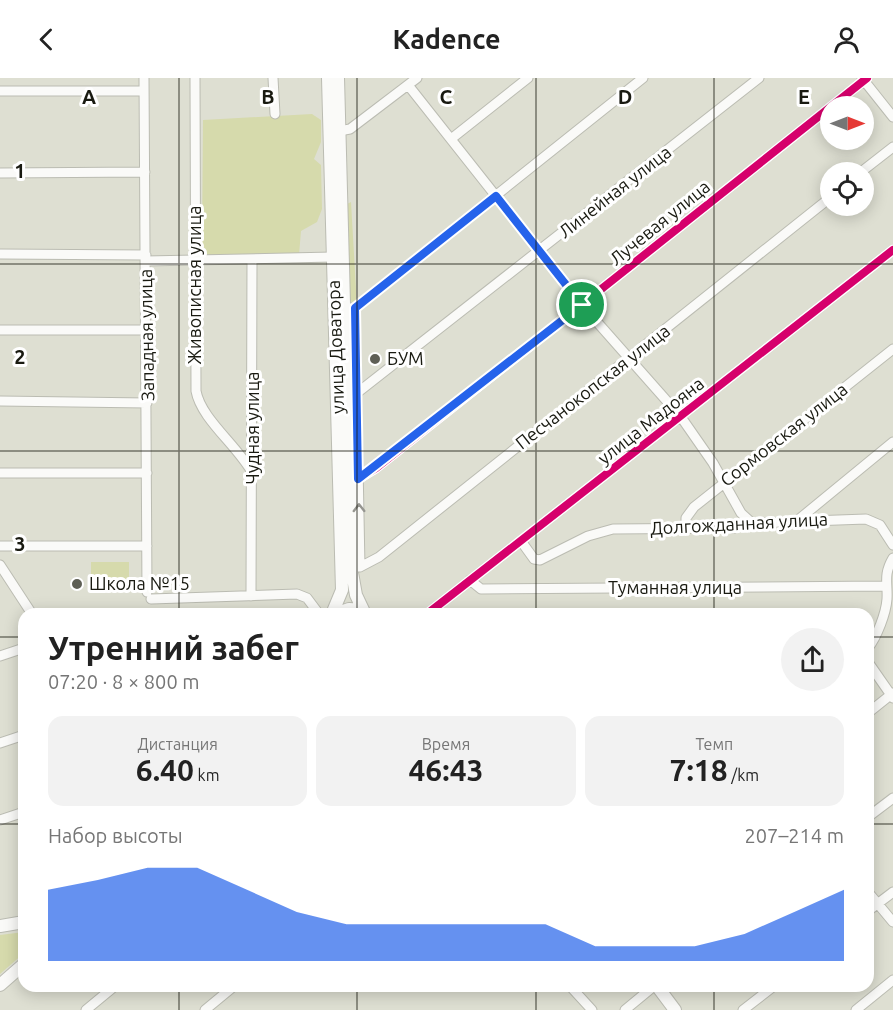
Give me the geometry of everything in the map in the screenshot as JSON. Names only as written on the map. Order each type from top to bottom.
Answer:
[{"type":"main road","name":"улица Доватора","points":[[328,78],[342,590],[335,608]]},
{"type":"main road","name":"улица Доватора","points":[[338,78],[349,308],[356,595],[362,608]]},
{"type":"main road","points":[[0,926],[18,924]]},
{"type":"main road","points":[[0,985],[18,968]]},
{"type":"main road","points":[[661,992],[675,1010]]},
{"type":"street","name":"Западная улица","points":[[144,78],[149,595],[251,596]]},
{"type":"street","name":"Живописная улица","points":[[195,78],[194,261],[197,397],[203,409],[242,455],[253,474]]},
{"type":"street","points":[[273,78],[274,114]]},
{"type":"street","points":[[339,131],[350,129],[417,78]]},
{"type":"street","points":[[451,139],[528,78]]},
{"type":"street","points":[[349,308],[496,196],[643,78]]},
{"type":"street","name":"Линейная улица","points":[[357,393],[759,78]]},
{"type":"street","points":[[864,79],[893,117]]},
{"type":"street","name":"Лучевая улица","points":[[358,479],[582,305],[864,79]]},
{"type":"street","points":[[408,85],[582,305],[681,417],[724,482],[741,513],[752,523]]},
{"type":"street","points":[[0,91],[144,91]]},
{"type":"street","points":[[874,162],[893,147]]},
{"type":"street","points":[[0,173],[145,172]]},
{"type":"street","name":"Песчанокопская улица","points":[[356,567],[379,557],[820,206]]},
{"type":"street","name":"улица Мадояна","points":[[435,608],[893,250]]},
{"type":"street","points":[[0,254],[194,261],[333,257]]},
{"type":"street","name":"Чудная улица","points":[[251,596],[252,259]]},
{"type":"street","name":"улица Доватора","points":[[349,308],[357,393],[356,567]]},
{"type":"street","points":[[0,330],[147,330]]},
{"type":"street","name":"Сормовская улица","points":[[686,528],[688,513],[893,349]]},
{"type":"street","points":[[0,401],[147,403]]},
{"type":"street","points":[[798,520],[893,442]]},
{"type":"street","points":[[0,473],[147,474]]},
{"type":"street","name":"Долгожданная улица","points":[[521,541],[534,560],[540,560],[603,530],[735,528],[752,523],[867,519],[880,525],[893,545]]},
{"type":"street","points":[[0,546],[147,546]]},
{"type":"street","points":[[874,639],[890,601],[884,586],[893,558]]},
{"type":"street","points":[[0,565],[28,608]]},
{"type":"street","name":"Туманная улица","points":[[470,580],[481,589],[884,586]]},
{"type":"street","points":[[251,596],[303,596],[314,608]]},
{"type":"street","points":[[0,656],[18,650]]},
{"type":"street","points":[[874,670],[892,695],[874,708]]},
{"type":"street","points":[[0,743],[18,737]]},
{"type":"street","points":[[874,812],[893,798]]},
{"type":"street","points":[[0,820],[18,814]]},
{"type":"street","points":[[874,907],[893,892]]},
{"type":"street","points":[[874,899],[893,922]]},
{"type":"street","points":[[856,1010],[893,980]]},
{"type":"street","points":[[86,1010],[108,992]]},
{"type":"street","points":[[206,1010],[227,992]]},
{"type":"street","points":[[576,992],[592,1010]]},
{"type":"street","points":[[625,1010],[648,992]]},
{"type":"street","points":[[743,1010],[766,992]]},
{"type":"green space","points":[[312,114],[321,120],[321,142],[314,159],[321,165],[322,209],[317,222],[301,231],[299,255],[213,256],[204,253],[202,247],[203,120]]},
{"type":"green space","points":[[351,202],[356,289],[356,302],[353,304],[350,300],[347,204]]},
{"type":"green space","points":[[91,562],[129,562],[129,591],[91,591]]},
{"type":"green space","points":[[18,933],[18,958],[0,974],[0,935]]},
{"type":"cycle path","points":[[358,479],[376,468],[867,78]]},
{"type":"cycle path","points":[[435,608],[893,250]]},
{"type":"place","name":"БУМ","points":[[375,359]]},
{"type":"place","name":"Школа №15","points":[[77,584]]},
{"type":"route","points":[[496,196],[582,305],[376,468],[358,479],[355,308],[496,196]]}]
